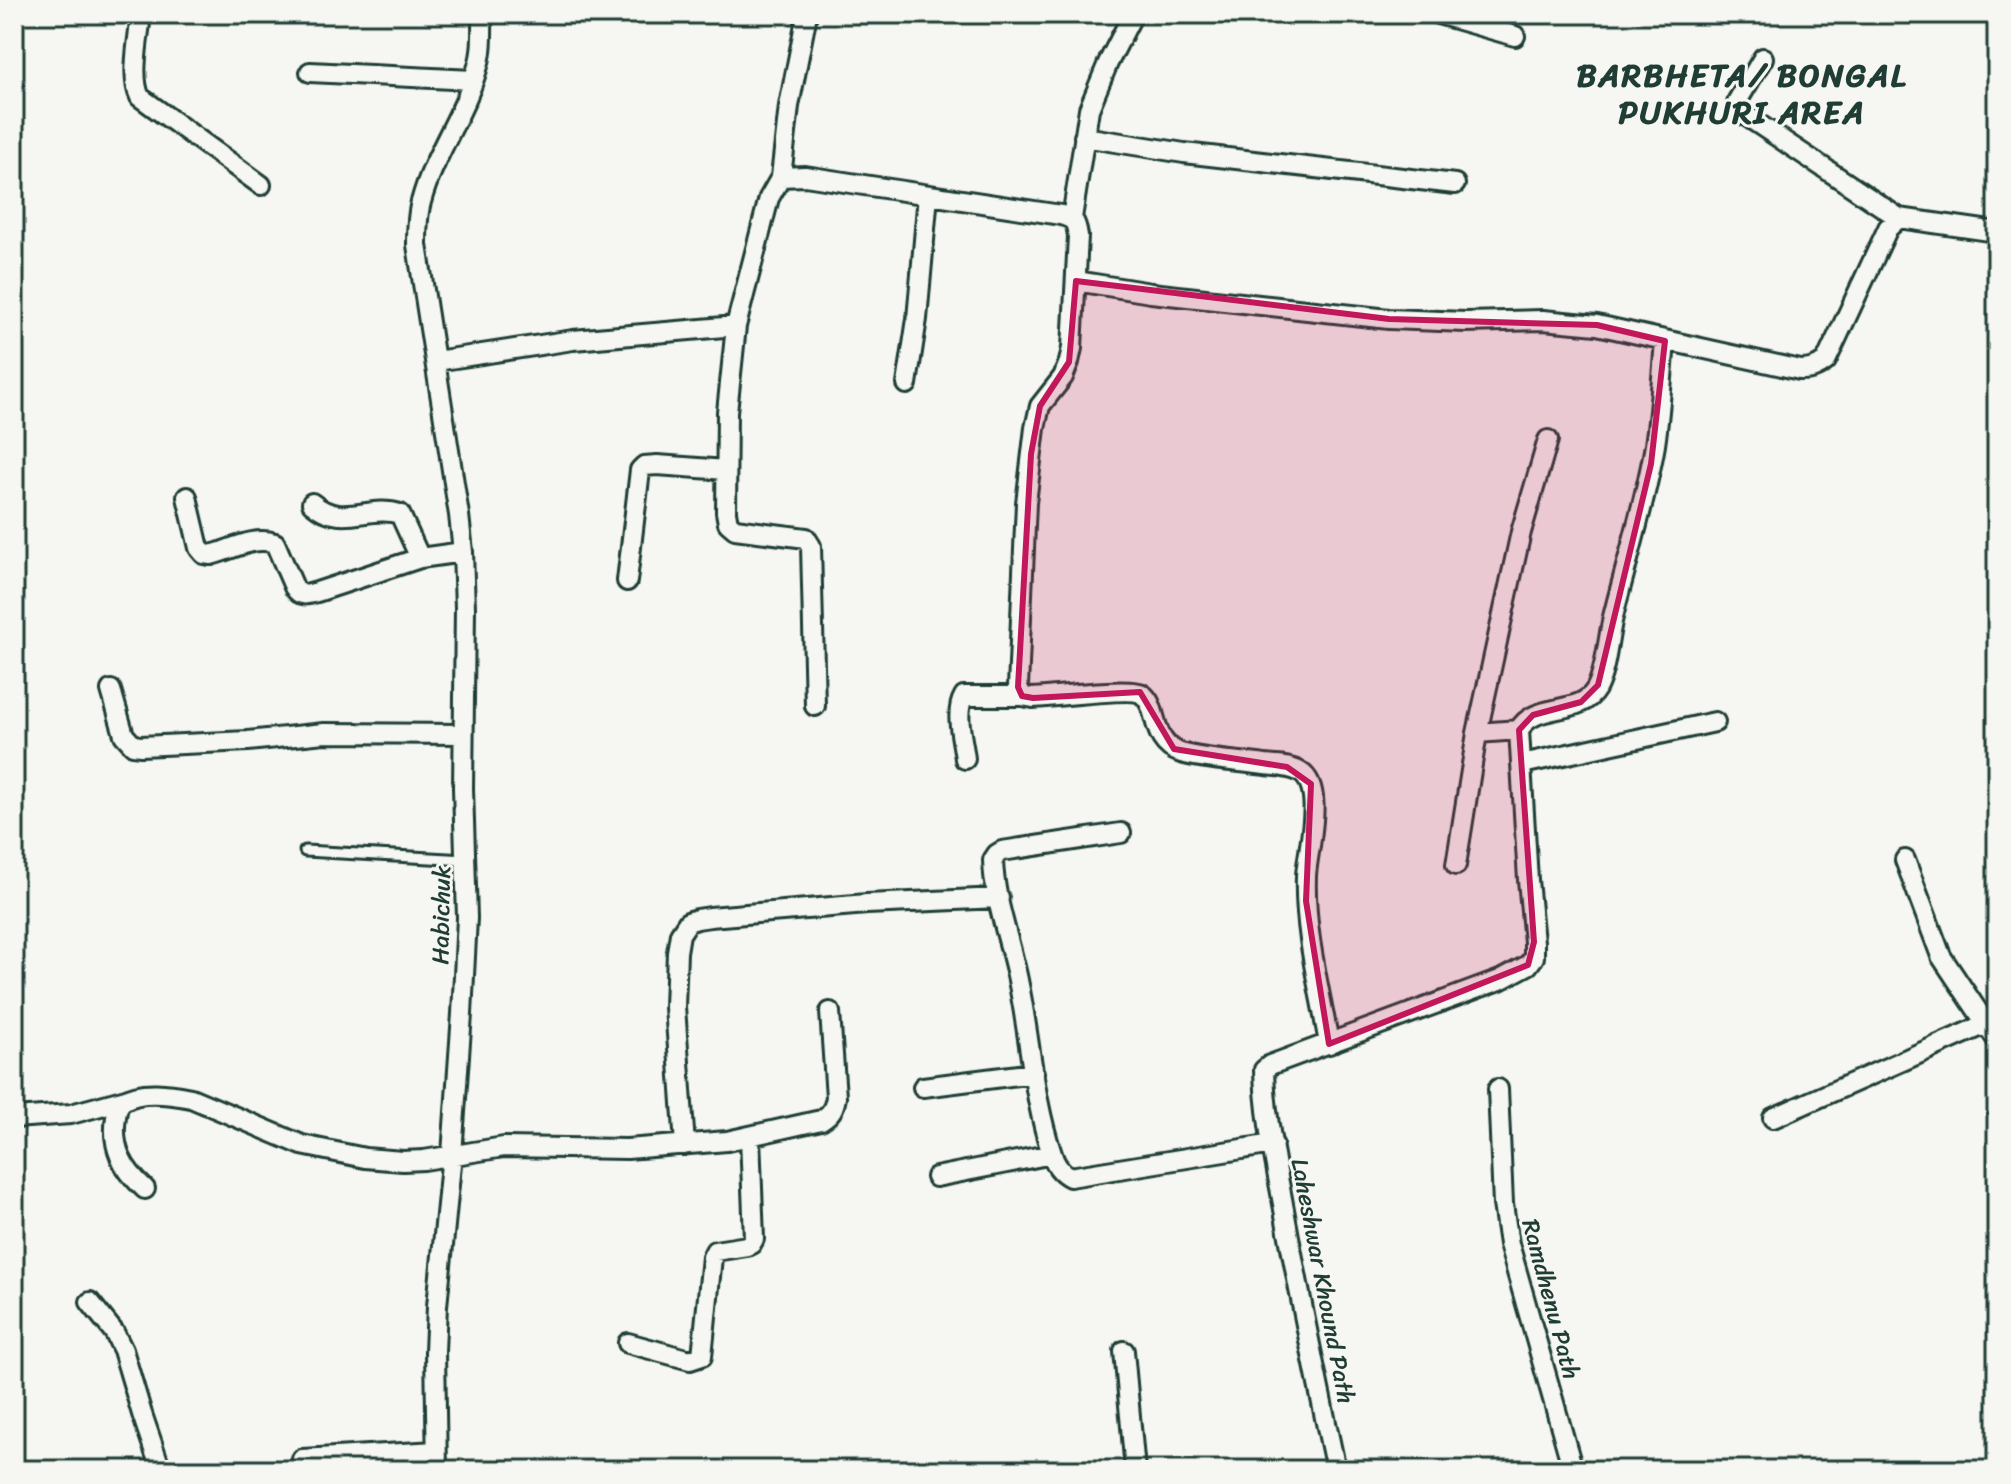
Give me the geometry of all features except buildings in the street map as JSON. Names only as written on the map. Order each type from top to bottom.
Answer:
[{"type":"street","points":[[141,14],[136,75],[136,90],[140,97],[261,185]]},
{"type":"street","name":"Habichuk","points":[[436,1461],[437,1306],[452,1154],[467,918],[463,734],[465,608],[463,552],[417,245],[417,224],[425,188],[473,80],[480,57],[482,14]]},
{"type":"street","points":[[807,14],[789,106],[781,177],[769,198],[736,326],[727,412],[726,512],[728,523],[735,529],[806,538],[811,546],[815,706]]},
{"type":"street","points":[[1072,218],[1089,109],[1133,14]]},
{"type":"street","points":[[1438,14],[1515,36]]},
{"type":"street","points":[[1763,58],[1738,100],[1739,111],[1899,218],[1997,232]]},
{"type":"street","points":[[310,72],[473,80]]},
{"type":"street","points":[[1084,137],[1184,153],[1455,184]]},
{"type":"street","points":[[781,177],[805,176],[1061,215],[1072,218],[1076,223],[1076,281],[1069,362],[1063,377],[1040,406],[1031,454],[1018,660],[1018,687],[1022,696]]},
{"type":"street","points":[[907,384],[917,319],[928,195]]},
{"type":"street","points":[[1076,281],[1151,293],[1389,319],[1466,322],[1543,320],[1597,325],[1800,370],[1818,368],[1826,361],[1888,228],[1899,218]]},
{"type":"street","points":[[436,361],[573,340],[736,326]]},
{"type":"street","points":[[1273,1144],[1264,1085],[1264,1070],[1270,1065],[1500,980],[1528,965],[1534,957],[1519,730],[1524,721],[1533,715],[1581,702],[1591,696],[1598,685],[1651,464],[1665,341]]},
{"type":"street","points":[[1456,865],[1477,733],[1521,532],[1548,440]]},
{"type":"street","points":[[627,581],[640,470],[644,466],[657,465],[726,470]]},
{"type":"street","points":[[187,497],[199,548],[204,554],[211,555],[253,541],[275,543],[294,587],[303,595],[420,558],[463,552]]},
{"type":"street","points":[[312,503],[336,516],[400,514],[420,558]]},
{"type":"street","points":[[111,690],[124,735],[133,745],[141,746],[248,741],[324,733],[463,734]]},
{"type":"street","points":[[965,759],[960,712],[960,702],[964,696],[1033,698],[1136,692],[1148,700],[1163,740],[1180,752],[1287,767],[1302,773],[1311,784],[1315,801],[1306,876],[1308,922],[1329,1044]]},
{"type":"street","points":[[1522,764],[1715,722]]},
{"type":"street","points":[[1477,733],[1519,730]]},
{"type":"street","points":[[936,1177],[1052,1154],[1044,1127],[993,860],[1002,851],[1121,833]]},
{"type":"street","points":[[1905,860],[1941,956],[1997,1040]]},
{"type":"street","points":[[685,1145],[675,978],[680,934],[688,922],[710,917],[867,904],[999,898]]},
{"type":"street","points":[[14,1118],[71,1114],[151,1094],[174,1095],[191,1098],[281,1138],[328,1152],[403,1161],[504,1147],[627,1149],[750,1137],[821,1120],[834,1108],[836,1097],[830,1012]]},
{"type":"street","points":[[1773,1118],[1986,1024]]},
{"type":"street","points":[[923,1087],[1034,1073]]},
{"type":"street","name":"Ramdhenu Path","points":[[1498,1089],[1503,1204],[1509,1244],[1573,1470]]},
{"type":"street","points":[[126,1099],[118,1106],[115,1142],[119,1159],[130,1176],[145,1189]]},
{"type":"street","points":[[628,1343],[690,1360],[702,1356],[712,1257],[715,1251],[747,1246],[754,1239],[750,1137]]},
{"type":"street","name":"Laheshwar Khound Path","points":[[1052,1154],[1062,1173],[1070,1177],[1273,1144],[1295,1272],[1336,1470]]},
{"type":"street","points":[[90,1302],[114,1332],[123,1350],[161,1470]]},
{"type":"street","points":[[1124,1351],[1135,1470]]},
{"type":"street","points":[[302,1459],[436,1461]]},
{"type":"lane","points":[[305,851],[466,860]]},
{"type":"highlighted area","points":[[1076,281],[1389,319],[1597,325],[1665,341],[1651,464],[1598,685],[1581,702],[1533,715],[1519,730],[1534,942],[1528,965],[1329,1044],[1306,901],[1311,784],[1287,767],[1174,749],[1140,692],[1033,698],[1022,696],[1018,687],[1031,454],[1040,406],[1069,362]]},
{"type":"district","name":"BARBHETA/ BONGAL PUKHURI AREA","points":[[1742,94]]}]
